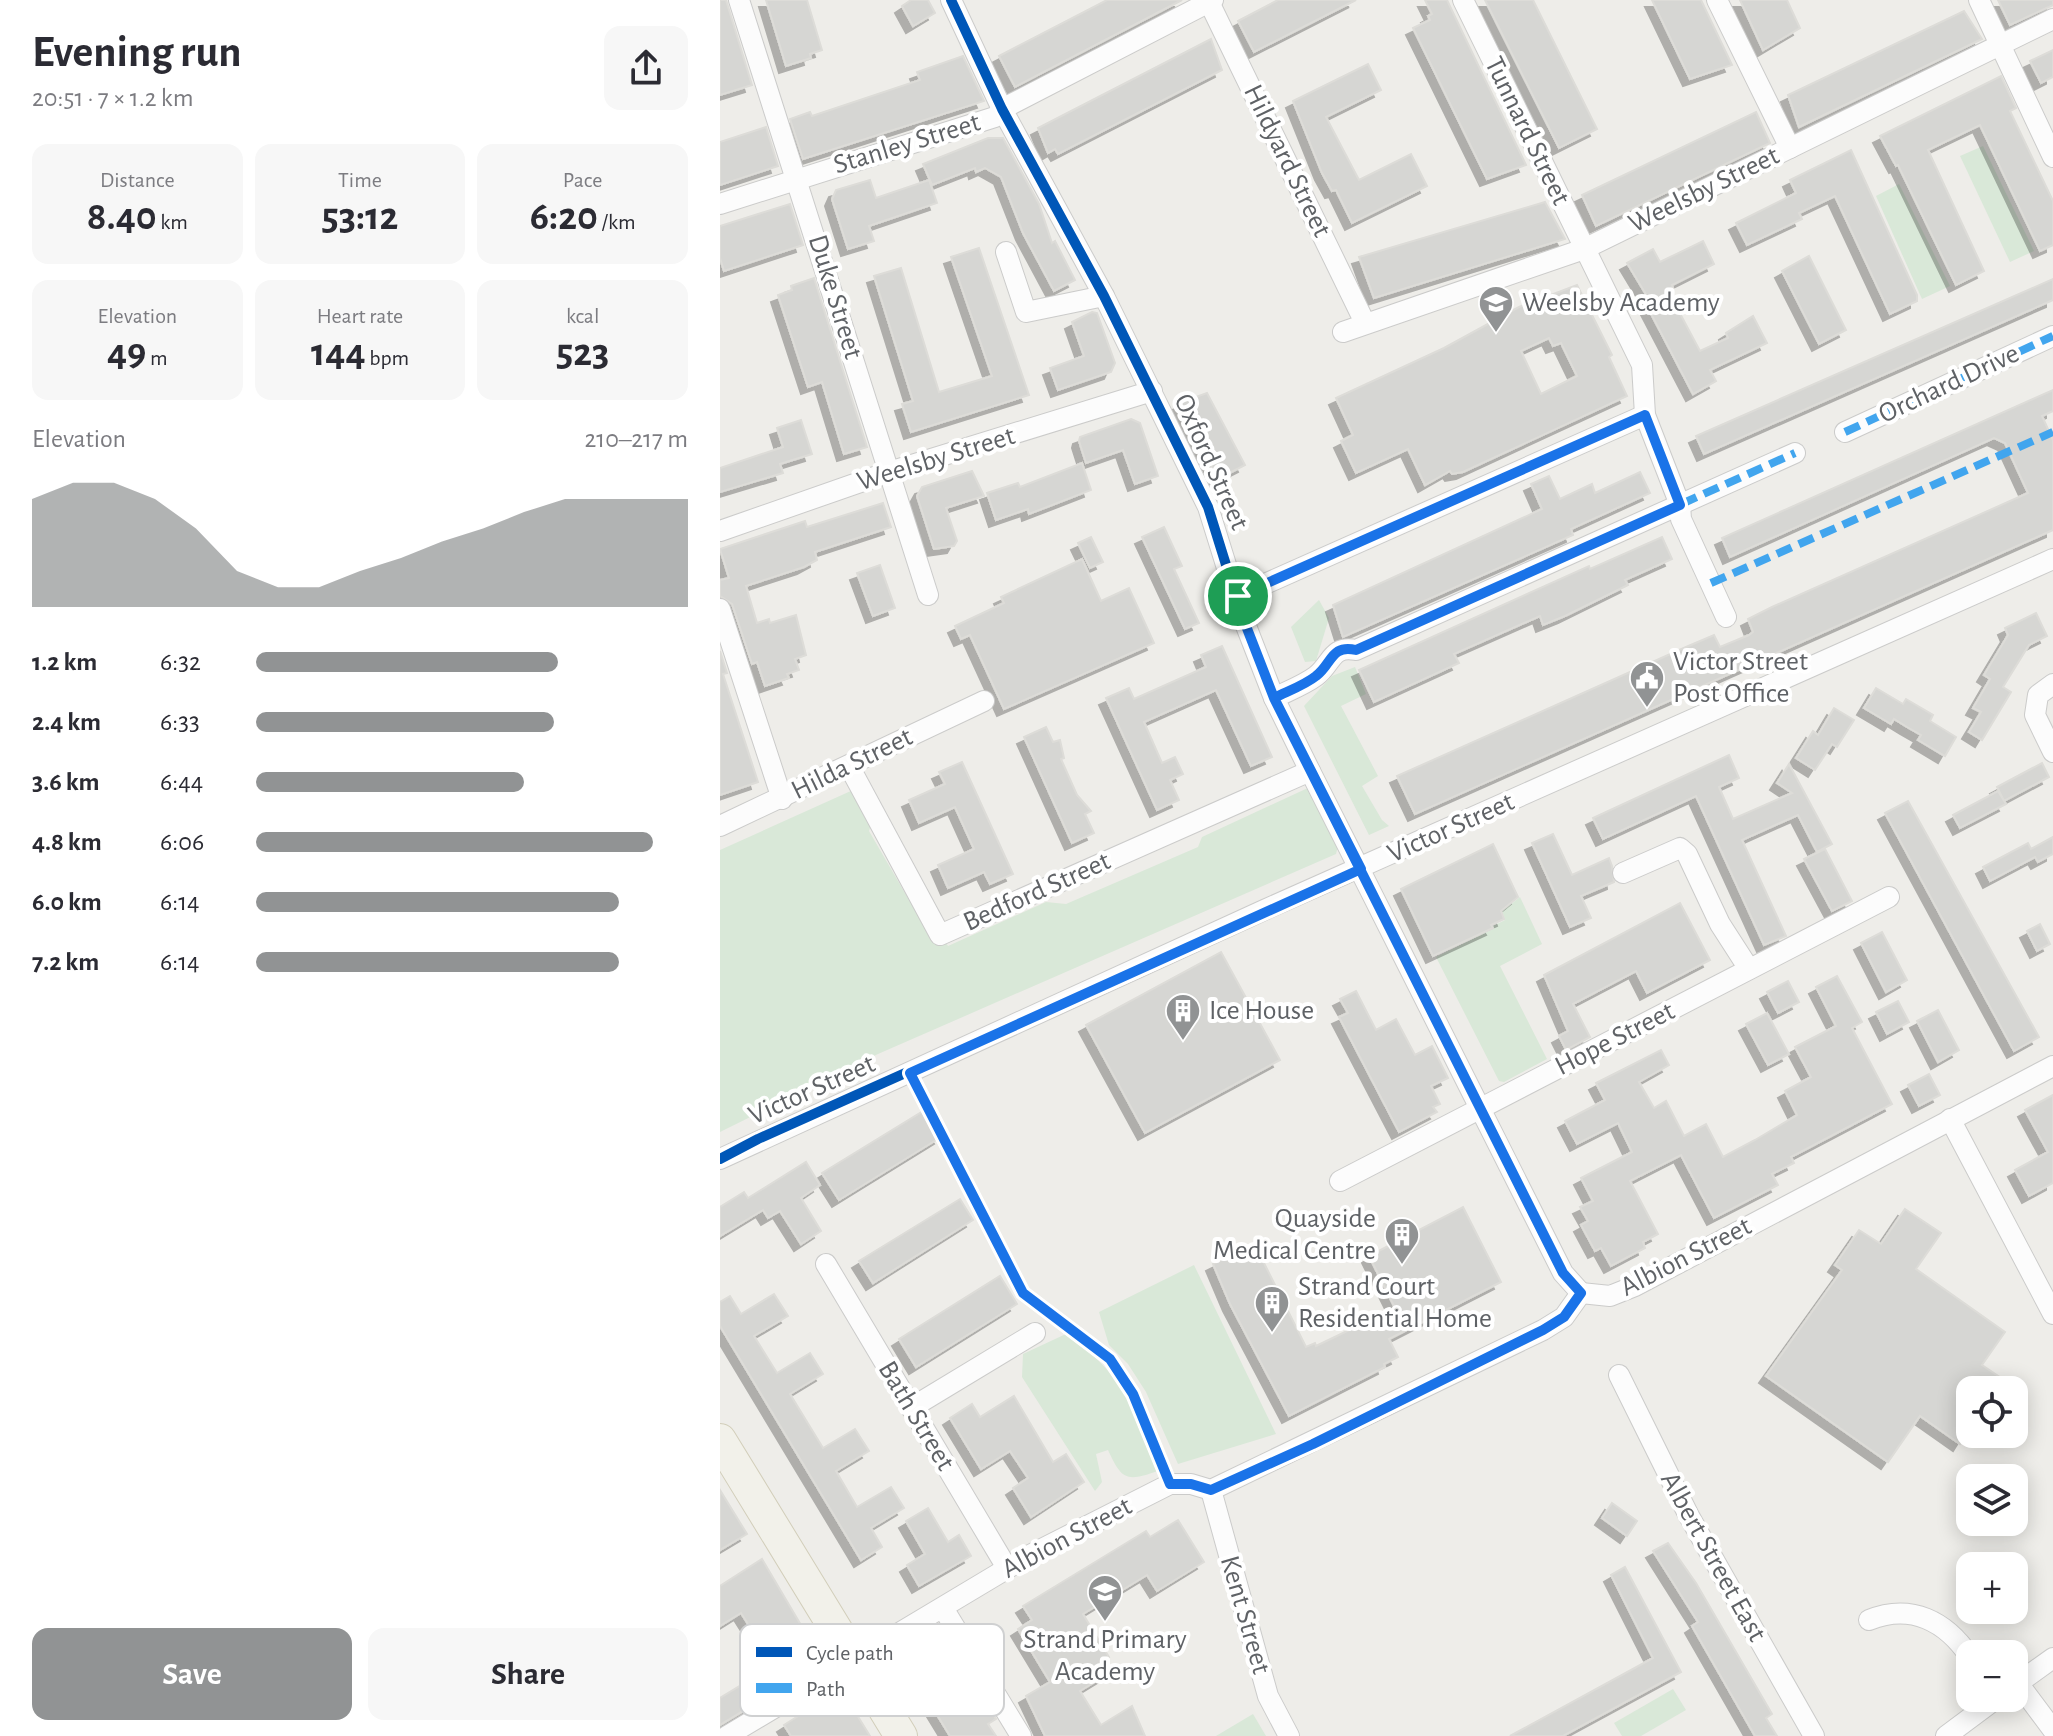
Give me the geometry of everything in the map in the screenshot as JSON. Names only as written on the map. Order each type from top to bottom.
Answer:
[{"type":"main road","points":[[720,1440],[832,1624]]},
{"type":"main road","points":[[889,1716],[901,1736]]},
{"type":"street","name":"Duke Street","points":[[739,0],[928,595]]},
{"type":"street","name":"Oxford Street","points":[[951,0],[1002,109],[1104,296],[1208,507],[1241,613],[1274,698],[1483,1108],[1563,1273],[1581,1293]]},
{"type":"street","name":"Tunnard Street","points":[[1463,0],[1642,365],[1645,415],[1680,505],[1681,519],[1726,617]]},
{"type":"street","points":[[1717,0],[1790,148]]},
{"type":"street","points":[[1979,0],[2053,157]]},
{"type":"street","name":"Stanley Street","points":[[720,204],[995,117],[1002,109],[1210,1]]},
{"type":"street","name":"Hildyard Street","points":[[1210,1],[1365,323]]},
{"type":"street","name":"Weelsby Street","points":[[1343,332],[1587,255],[1790,148],[2053,19]]},
{"type":"street","points":[[1006,252],[1026,312],[1104,296]]},
{"type":"street","name":"Orchard Drive","points":[[1845,432],[2053,336]]},
{"type":"street","name":"Weelsby Street","points":[[720,531],[889,472],[1152,391]]},
{"type":"street","points":[[1238,596],[1645,415]]},
{"type":"street","points":[[1274,698],[1319,675],[1329,656],[1346,647],[1356,650],[1795,453]]},
{"type":"street","name":"Victor Street","points":[[720,1159],[2053,559]]},
{"type":"street","points":[[720,609],[782,799]]},
{"type":"street","points":[[2053,684],[2038,695],[2035,715],[2053,752]]},
{"type":"street","name":"Hilda Street","points":[[720,826],[984,701]]},
{"type":"street","name":"Bedford Street","points":[[849,766],[940,935],[1310,771]]},
{"type":"street","points":[[1623,873],[1680,848],[1687,854],[1720,924],[1749,969]]},
{"type":"street","name":"Hope Street","points":[[1340,1181],[1889,897]]},
{"type":"street","name":"Albion Street","points":[[915,1624],[1007,1568],[1170,1484],[1191,1484],[1211,1490],[1313,1444],[1543,1330],[1564,1317],[1581,1293],[1610,1296],[1635,1286],[2053,1066]]},
{"type":"street","points":[[1950,1119],[2053,1314]]},
{"type":"street","name":"Bath Street","points":[[826,1264],[1007,1568]]},
{"type":"street","points":[[911,1408],[1035,1333]]},
{"type":"street","name":"Albert Street East","points":[[1619,1375],[1689,1516],[1814,1736]]},
{"type":"street","name":"Kent Street","points":[[1211,1490],[1268,1696],[1289,1736]]},
{"type":"street","points":[[943,1608],[953,1624]]},
{"type":"street","points":[[1869,1620],[1904,1612],[1935,1620],[1958,1640]]},
{"type":"street","points":[[2028,1676],[2053,1658]]},
{"type":"street","points":[[2028,1699],[2053,1730]]},
{"type":"street","points":[[1004,1708],[1021,1736]]},
{"type":"street","points":[[1946,1736],[1978,1712]]},
{"type":"street","name":"Albion Street","points":[[727,1736],[760,1716]]},
{"type":"green space","points":[[1983,146],[2034,251],[2010,262],[1960,156]]},
{"type":"green space","points":[[1899,184],[1950,286],[1922,299],[1876,196]]},
{"type":"green space","points":[[1319,600],[1329,618],[1316,661],[1305,662],[1291,627]]},
{"type":"green space","points":[[1355,667],[1366,694],[1341,706],[1378,776],[1362,786],[1382,820],[1389,826],[1369,835],[1304,706],[1332,676]]},
{"type":"green space","points":[[1310,787],[1338,846],[1336,854],[878,1054],[720,1132],[720,850],[853,790],[872,822],[869,831],[909,900],[921,902],[948,946],[1046,902],[1066,904],[1198,847],[1202,837]]},
{"type":"green space","points":[[1520,897],[1542,944],[1500,966],[1547,1059],[1504,1082],[1499,1081],[1436,957],[1493,929],[1505,920],[1502,911]]},
{"type":"green space","points":[[1194,1265],[1276,1434],[1178,1464],[1146,1392],[1128,1364],[1109,1345],[1099,1312]]},
{"type":"green space","points":[[1068,1333],[1126,1393],[1145,1428],[1158,1471],[1139,1477],[1126,1476],[1108,1450],[1096,1454],[1102,1482],[1095,1491],[1022,1377],[1023,1354]]},
{"type":"green space","points":[[1673,1689],[1686,1710],[1641,1736],[1622,1736],[1614,1723]]},
{"type":"green space","points":[[1253,1714],[1266,1736],[1216,1736]]},
{"type":"building","points":[[720,0],[726,0],[752,85],[720,95]]},
{"type":"building","points":[[766,0],[807,0],[822,50],[810,54],[811,58],[786,66]]},
{"type":"building","points":[[911,0],[928,0],[935,13],[913,26],[902,6]]},
{"type":"building","points":[[1107,0],[1182,0],[1015,87],[999,56]]},
{"type":"building","points":[[1278,0],[1356,0],[1254,52],[1238,21]]},
{"type":"building","points":[[1425,0],[1447,0],[1526,165],[1487,179],[1413,28],[1430,20],[1428,16],[1432,14]]},
{"type":"building","points":[[1485,0],[1533,0],[1597,129],[1559,148]]},
{"type":"building","points":[[1652,0],[1701,0],[1732,65],[1690,79]]},
{"type":"building","points":[[1740,0],[1787,0],[1800,28],[1763,50]]},
{"type":"building","points":[[1998,0],[2053,0],[2053,5],[2010,25]]},
{"type":"building","points":[[1964,11],[1982,39],[1799,127],[1788,95]]},
{"type":"building","points":[[1211,39],[1222,70],[1058,154],[1055,149],[1048,153],[1038,128]]},
{"type":"building","points":[[2053,50],[2053,77],[2041,83],[2030,61]]},
{"type":"building","points":[[963,56],[984,101],[803,159],[790,119],[810,112],[812,116],[920,80],[917,72]]},
{"type":"building","points":[[1368,64],[1381,90],[1326,117],[1359,180],[1411,154],[1427,186],[1352,223],[1336,190],[1332,191],[1322,173],[1293,101]]},
{"type":"building","points":[[2001,76],[2016,108],[2010,111],[2053,201],[2053,245],[2040,251],[1980,125],[1928,150],[1984,271],[1956,285],[1898,165],[1880,136]]},
{"type":"building","points":[[1756,112],[1770,143],[1596,226],[1582,195]]},
{"type":"building","points":[[766,127],[778,166],[720,185],[720,142]]},
{"type":"building","points":[[988,138],[1003,138],[1039,204],[1052,243],[1055,241],[1075,280],[1054,291],[1023,233],[1001,177],[985,168],[976,172],[975,168],[932,185],[923,164]]},
{"type":"building","points":[[1851,150],[1917,295],[1917,301],[1890,314],[1835,196],[1799,213],[1802,219],[1747,245],[1736,223],[1796,193],[1790,180]]},
{"type":"building","points":[[870,180],[876,198],[929,180],[937,203],[869,226],[874,241],[848,249],[832,199],[836,190]]},
{"type":"building","points":[[1545,202],[1565,239],[1374,298],[1359,257]]},
{"type":"building","points":[[790,204],[803,245],[724,271],[720,258],[720,226]]},
{"type":"building","points":[[1703,241],[1714,264],[1672,285],[1673,288],[1668,291],[1700,351],[1728,338],[1726,333],[1753,316],[1767,343],[1710,370],[1716,381],[1693,394],[1648,308],[1653,306],[1627,263],[1653,249],[1660,262]]},
{"type":"building","points":[[979,248],[1029,395],[911,432],[902,404],[913,401],[874,276],[901,268],[939,392],[992,376],[951,257]]},
{"type":"building","points":[[1809,256],[1846,330],[1819,344],[1782,271]]},
{"type":"building","points":[[814,278],[867,447],[844,454],[822,382],[808,387],[778,295],[792,290],[791,286]]},
{"type":"building","points":[[2053,279],[2053,300],[1704,454],[1696,436]]},
{"type":"building","points":[[1577,285],[1612,355],[1609,357],[1627,396],[1463,472],[1452,474],[1450,471],[1425,485],[1408,449],[1356,473],[1341,441],[1353,435],[1336,398],[1444,348],[1519,307]],"holes":[[[1549,338],[1553,346],[1561,343],[1577,376],[1541,394],[1521,351]]]},
{"type":"building","points":[[1092,312],[1097,313],[1115,363],[1111,372],[1058,390],[1050,368],[1084,356],[1072,322]]},
{"type":"building","points":[[2053,390],[2053,411],[2042,416],[2053,440],[2053,530],[1415,814],[1397,776],[1714,635],[1720,647],[1749,635],[1753,632],[1748,619],[2028,493],[2005,443],[1994,438],[1730,557],[1722,538]]},
{"type":"building","points":[[1207,393],[1245,465],[1218,479],[1179,403]]},
{"type":"building","points":[[1131,419],[1140,423],[1158,476],[1135,484],[1123,450],[1086,463],[1079,441],[1080,437]]},
{"type":"building","points":[[801,420],[812,454],[780,464],[783,473],[720,492],[720,468],[783,447],[777,428]]},
{"type":"building","points":[[1082,463],[1091,490],[1029,514],[1028,509],[996,520],[987,493],[1018,483],[1020,487]]},
{"type":"building","points":[[972,471],[984,496],[946,508],[957,541],[954,546],[934,549],[917,496],[922,487]]},
{"type":"building","points":[[1640,472],[1650,493],[1571,529],[1573,535],[1343,637],[1333,605],[1542,509],[1531,484],[1549,476],[1560,499],[1592,484],[1595,493]]},
{"type":"building","points":[[883,503],[891,527],[815,552],[817,560],[804,567],[746,586],[757,623],[769,619],[770,623],[796,615],[806,655],[795,659],[799,670],[787,674],[789,678],[765,686],[757,662],[752,664],[732,604],[720,596],[720,580],[729,578],[720,549],[805,521],[807,527]]},
{"type":"building","points":[[1164,527],[1182,566],[1174,569],[1199,623],[1185,629],[1142,537]]},
{"type":"building","points":[[1091,537],[1103,562],[1090,568],[1078,543]]},
{"type":"building","points":[[1662,537],[1672,559],[1625,580],[1628,585],[1543,625],[1540,616],[1454,654],[1459,663],[1374,702],[1359,670],[1589,566],[1590,569]]},
{"type":"building","points":[[1082,559],[1101,601],[1129,588],[1154,643],[1004,709],[970,635],[961,639],[955,626],[1004,603],[1001,597]]},
{"type":"building","points":[[880,565],[895,608],[873,616],[857,573]]},
{"type":"building","points":[[2036,613],[2047,636],[2029,645],[2003,687],[2011,692],[1982,740],[1969,732],[1981,712],[1973,708],[1990,679],[1984,675],[2008,635],[2005,628]]},
{"type":"building","points":[[1222,646],[1272,757],[1251,766],[1216,690],[1144,722],[1162,763],[1175,757],[1183,774],[1170,780],[1179,800],[1157,810],[1106,698],[1129,688],[1134,699],[1206,667],[1201,655]]},
{"type":"building","points":[[720,651],[727,673],[723,674],[758,782],[720,795]]},
{"type":"building","points":[[1876,688],[1903,704],[1906,699],[1933,715],[1930,721],[1956,737],[1945,756],[1918,740],[1921,735],[1894,719],[1891,724],[1864,708]]},
{"type":"building","points":[[1834,708],[1854,720],[1837,747],[1832,744],[1815,770],[1796,758],[1813,731],[1818,735]]},
{"type":"building","points":[[1046,727],[1053,742],[1060,740],[1064,758],[1061,759],[1077,795],[1091,811],[1085,814],[1094,833],[1072,843],[1024,737]]},
{"type":"building","points":[[1729,755],[1739,778],[1719,787],[1733,819],[1792,793],[1777,783],[1789,764],[1832,844],[1817,852],[1798,815],[1742,840],[1786,936],[1764,945],[1696,796],[1603,839],[1593,818]]},
{"type":"building","points":[[962,762],[1013,874],[990,884],[984,872],[948,888],[938,865],[974,849],[955,807],[919,823],[909,800],[945,784],[939,772]]},
{"type":"building","points":[[2042,763],[2049,777],[2004,801],[1997,787]]},
{"type":"building","points":[[1998,791],[2006,804],[1960,828],[1953,815]]},
{"type":"building","points":[[1908,801],[2039,1037],[2014,1051],[1885,813]]},
{"type":"building","points":[[1553,834],[1572,875],[1609,858],[1612,866],[1614,882],[1581,896],[1591,918],[1570,927],[1532,843]]},
{"type":"building","points":[[2053,837],[2053,854],[2038,862],[2035,857],[1990,881],[1983,867],[2028,843],[2031,849]]},
{"type":"building","points":[[1493,844],[1518,897],[1501,911],[1504,919],[1491,925],[1493,928],[1433,956],[1401,889]]},
{"type":"building","points":[[1825,849],[1852,901],[1832,911],[1804,859]]},
{"type":"building","points":[[1680,903],[1710,960],[1647,993],[1636,971],[1573,1004],[1590,1037],[1566,1050],[1559,1036],[1568,1031],[1544,975]]},
{"type":"building","points":[[2040,924],[2050,944],[2037,951],[2027,931]]},
{"type":"building","points":[[1882,932],[1907,980],[1886,992],[1861,943]]},
{"type":"building","name":"Ice House","points":[[1221,952],[1280,1060],[1145,1133],[1086,1025]]},
{"type":"building","points":[[1837,976],[1862,1022],[1852,1028],[1892,1104],[1791,1157],[1794,1163],[1772,1174],[1778,1185],[1714,1218],[1681,1155],[1630,1181],[1658,1234],[1643,1242],[1645,1248],[1611,1266],[1601,1248],[1595,1251],[1581,1225],[1588,1221],[1580,1207],[1593,1201],[1581,1178],[1632,1152],[1618,1123],[1577,1144],[1565,1121],[1605,1100],[1596,1083],[1661,1050],[1669,1065],[1639,1082],[1654,1108],[1666,1101],[1684,1136],[1706,1124],[1723,1157],[1755,1140],[1797,1115],[1785,1091],[1811,1077],[1795,1047],[1836,1026],[1816,987]]},
{"type":"building","points":[[1788,981],[1799,1002],[1778,1013],[1767,992]]},
{"type":"building","points":[[1356,991],[1376,1030],[1396,1019],[1415,1055],[1432,1046],[1448,1078],[1431,1086],[1440,1104],[1433,1107],[1437,1112],[1399,1132],[1339,1017],[1348,1013],[1340,999]]},
{"type":"building","points":[[1898,1001],[1909,1022],[1887,1034],[1876,1012]]},
{"type":"building","points":[[1938,1010],[1959,1050],[1938,1062],[1917,1021]]},
{"type":"building","points":[[1767,1013],[1789,1054],[1768,1065],[1746,1024]]},
{"type":"building","points":[[1929,1074],[1940,1095],[1919,1106],[1908,1085]]},
{"type":"building","points":[[2053,1095],[2053,1183],[2029,1196],[2015,1170],[2048,1152],[2025,1110]]},
{"type":"building","points":[[925,1110],[941,1137],[839,1200],[822,1173]]},
{"type":"building","points":[[806,1162],[820,1185],[801,1198],[821,1231],[801,1244],[780,1211],[768,1218],[763,1210],[720,1236],[720,1207],[744,1192],[748,1198]]},
{"type":"building","points":[[960,1199],[973,1220],[873,1283],[859,1261]]},
{"type":"building","points":[[1463,1207],[1501,1282],[1389,1339],[1398,1357],[1384,1364],[1385,1367],[1289,1416],[1230,1304],[1213,1264],[1239,1251],[1243,1258],[1258,1251],[1306,1347],[1315,1343],[1316,1346],[1395,1308],[1369,1256]]},
{"type":"building","points":[[1905,1209],[1941,1233],[1916,1269],[2005,1332],[1982,1365],[1998,1376],[1956,1376],[1956,1441],[1920,1416],[1888,1462],[1766,1376],[1842,1270],[1835,1265],[1859,1230],[1881,1244]]},
{"type":"building","points":[[1000,1276],[1017,1304],[916,1367],[899,1339]]},
{"type":"building","points":[[774,1294],[788,1316],[754,1336],[777,1373],[810,1353],[823,1374],[790,1394],[823,1448],[855,1429],[869,1451],[836,1471],[857,1507],[891,1487],[904,1508],[871,1528],[882,1547],[861,1560],[720,1326],[720,1302],[730,1296],[741,1314]]},
{"type":"building","points":[[1014,1396],[1053,1462],[1066,1454],[1084,1482],[1031,1517],[1013,1488],[1028,1478],[1010,1451],[981,1469],[950,1418],[972,1404],[980,1417]]},
{"type":"building","points":[[720,1490],[747,1534],[720,1550]]},
{"type":"building","points":[[1612,1503],[1637,1521],[1627,1536],[1602,1518]]},
{"type":"building","points":[[928,1508],[948,1542],[959,1535],[971,1556],[919,1586],[907,1565],[925,1554],[906,1521]]},
{"type":"building","points":[[1178,1520],[1204,1562],[1157,1591],[1147,1575],[1083,1614],[1109,1657],[1103,1660],[1111,1672],[1080,1691],[1101,1725],[1132,1706],[1145,1736],[1045,1736],[1026,1696],[1050,1682],[1018,1629],[1032,1620],[1023,1606],[1146,1531],[1150,1537]]},
{"type":"building","points":[[1668,1543],[1696,1583],[1772,1714],[1766,1718],[1777,1736],[1755,1736],[1692,1626],[1698,1622],[1653,1551]]},
{"type":"building","points":[[762,1559],[800,1624],[748,1624],[741,1613],[720,1626],[720,1586]]},
{"type":"building","points":[[1625,1567],[1681,1672],[1563,1736],[1510,1736],[1653,1658],[1611,1575]]},
{"type":"building","points":[[740,1686],[740,1713],[720,1725],[720,1698]]},
{"type":"building","points":[[798,1716],[858,1716],[870,1736],[791,1736],[784,1725]]},
{"type":"building","points":[[938,1716],[994,1716],[996,1719],[988,1724],[996,1736],[950,1736]]},
{"type":"marked path","points":[[1845,432],[2053,336]]},
{"type":"marked path","points":[[1711,583],[2053,432]]},
{"type":"marked path","points":[[1274,698],[1316,676],[1341,650],[1356,650],[1795,453]]},
{"type":"cycle path","points":[[951,0],[1002,109],[1104,296],[1208,507],[1241,613],[1274,698],[1563,1273],[1581,1293]]},
{"type":"cycle path","points":[[720,1159],[758,1139],[1361,869]]},
{"type":"cycle path","points":[[910,1073],[1023,1293],[1110,1359],[1133,1394],[1170,1484]]},
{"type":"place","name":"Weelsby Academy","points":[[1496,334]]},
{"type":"place","name":"Victor Street Post Office","points":[[1647,709]]},
{"type":"place","name":"Ice House","points":[[1183,1042]]},
{"type":"place","name":"Quayside Medical Centre","points":[[1402,1266]]},
{"type":"place","name":"Strand Court Residential Home","points":[[1272,1334]]},
{"type":"place","name":"Strand Primary Academy","points":[[1105,1623]]},
{"type":"route","points":[[1238,596],[1241,613],[1274,698],[1361,869],[1264,910],[910,1073],[1023,1293],[1110,1359],[1133,1394],[1170,1484],[1191,1484],[1211,1490],[1313,1444],[1543,1330],[1564,1317],[1581,1293],[1563,1273],[1483,1108],[1274,698],[1319,675],[1329,656],[1346,647],[1356,650],[1680,505],[1645,415],[1238,596]]}]
